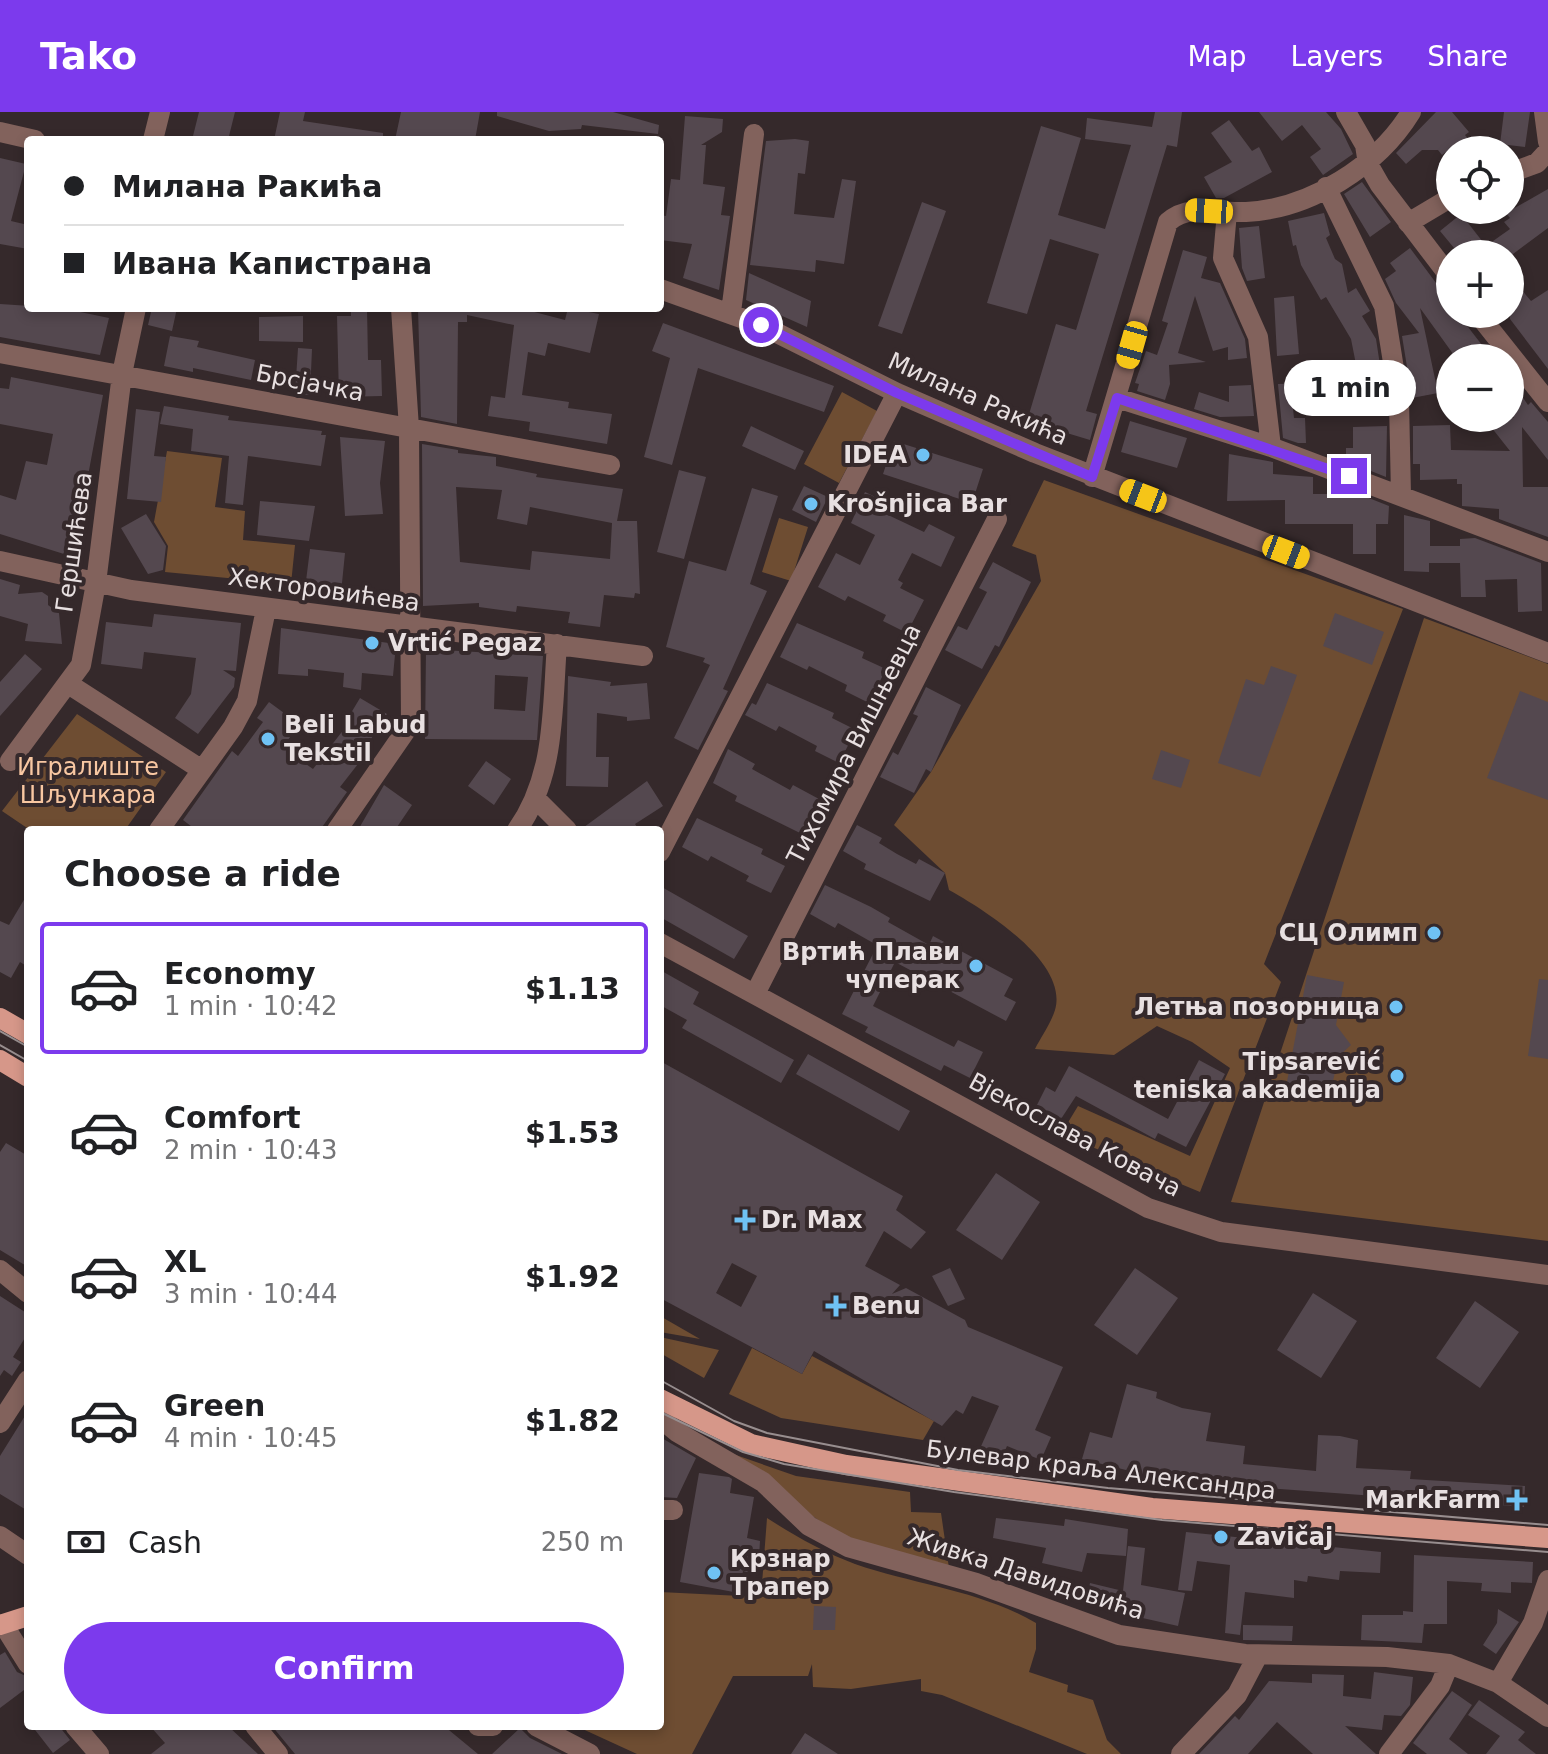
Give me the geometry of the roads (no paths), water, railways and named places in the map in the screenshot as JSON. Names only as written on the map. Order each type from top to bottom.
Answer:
[{"type":"main road","points":[[0,1018],[24,1032]]},
{"type":"main road","points":[[0,1060],[24,1075]]},
{"type":"main road","name":"Булевар краља Александра","points":[[664,1401],[751,1444],[846,1465],[1152,1508],[1548,1538]]},
{"type":"main road","points":[[2,1624],[24,1617]]},
{"type":"street","points":[[154,136],[160,112]]},
{"type":"street","points":[[1346,112],[1365,145],[1368,164],[1436,259]]},
{"type":"street","points":[[1092,477],[1168,222],[1192,210],[1227,212],[1272,208],[1326,187],[1368,164],[1411,112]]},
{"type":"street","points":[[1544,112],[1548,142]]},
{"type":"street","points":[[0,132],[24,137]]},
{"type":"street","points":[[731,312],[754,134]]},
{"type":"street","points":[[1524,168],[1537,163],[1548,151]]},
{"type":"street","points":[[1326,187],[1384,306],[1398,391],[1401,496]]},
{"type":"street","points":[[1408,223],[1436,206]]},
{"type":"street","points":[[1227,212],[1223,258],[1258,337],[1271,447]]},
{"type":"street","name":"Милана Ракића","points":[[664,290],[731,312],[897,393],[1092,477],[1548,653]]},
{"type":"street","name":"Гершићева","points":[[10,761],[70,685],[84,654],[122,374],[135,312]]},
{"type":"street","points":[[340,826],[411,723],[409,428],[401,312]]},
{"type":"street","points":[[1489,328],[1548,402]]},
{"type":"street","name":"Брсјачка","points":[[0,353],[610,465]]},
{"type":"street","points":[[664,844],[897,393]]},
{"type":"street","points":[[1117,398],[1271,447],[1548,552]]},
{"type":"street","name":"Тихомира Вишњевца","points":[[756,992],[997,519]]},
{"type":"street","name":"Хекторовићева","points":[[0,561],[96,583],[266,609],[643,656]]},
{"type":"street","points":[[162,826],[247,701],[266,609]]},
{"type":"street","points":[[520,826],[537,800],[547,765],[557,644]]},
{"type":"street","points":[[70,685],[202,770]]},
{"type":"street","points":[[537,800],[563,826]]},
{"type":"street","name":"Вјекослава Ковача","points":[[664,945],[756,992],[1148,1208],[1221,1232],[1548,1275]]},
{"type":"street","points":[[0,1270],[24,1290]]},
{"type":"street","points":[[0,1423],[24,1386]]},
{"type":"street","name":"Живка Давидовића","points":[[664,1421],[773,1489],[809,1526],[832,1540],[976,1583],[1119,1635],[1258,1655],[1387,1657],[1449,1664],[1498,1683],[1548,1717]]},
{"type":"street","points":[[0,1536],[24,1552]]},
{"type":"street","points":[[1498,1683],[1533,1623],[1548,1580]]},
{"type":"street","points":[[2,1624],[24,1658]]},
{"type":"street","points":[[1181,1754],[1237,1695],[1258,1655]]},
{"type":"street","points":[[1389,1754],[1440,1686],[1449,1664]]},
{"type":"street","points":[[78,1730],[99,1754]]},
{"type":"street","points":[[258,1730],[278,1754]]},
{"type":"street","points":[[544,1730],[590,1754]]},
{"type":"tram line","points":[[0,1031],[24,1045]]},
{"type":"tram line","points":[[0,1045],[24,1059]]},
{"type":"tram line","points":[[664,1382],[734,1421],[767,1433],[958,1470],[1108,1488],[1548,1525]]},
{"type":"tram line","points":[[664,1414],[743,1452],[784,1464],[954,1492],[1162,1520],[1548,1552]]},
{"type":"place","name":"IDEA","points":[[923,455]]},
{"type":"place","name":"Krošnjica Bar","points":[[811,504]]},
{"type":"place","name":"Vrtić Pegaz","points":[[372,643]]},
{"type":"place","name":"Beli Labud Tekstil","points":[[268,739]]},
{"type":"place","name":"СЦ Олимп","points":[[1434,933]]},
{"type":"place","name":"Вртић Плави чуперак","points":[[976,966]]},
{"type":"place","name":"Летња позорница","points":[[1396,1007]]},
{"type":"place","name":"Tipsarević teniska akademija","points":[[1397,1076]]},
{"type":"place","name":"Dr. Max","points":[[745,1220]]},
{"type":"place","name":"Benu","points":[[836,1306]]},
{"type":"place","name":"MarkFarm","points":[[1517,1500]]},
{"type":"place","name":"Zavičaj","points":[[1221,1537]]},
{"type":"place","name":"Крзнар Трапер","points":[[714,1573]]},
{"type":"park label","name":"Игралиште Шљункара","points":[[88,781]]}]
